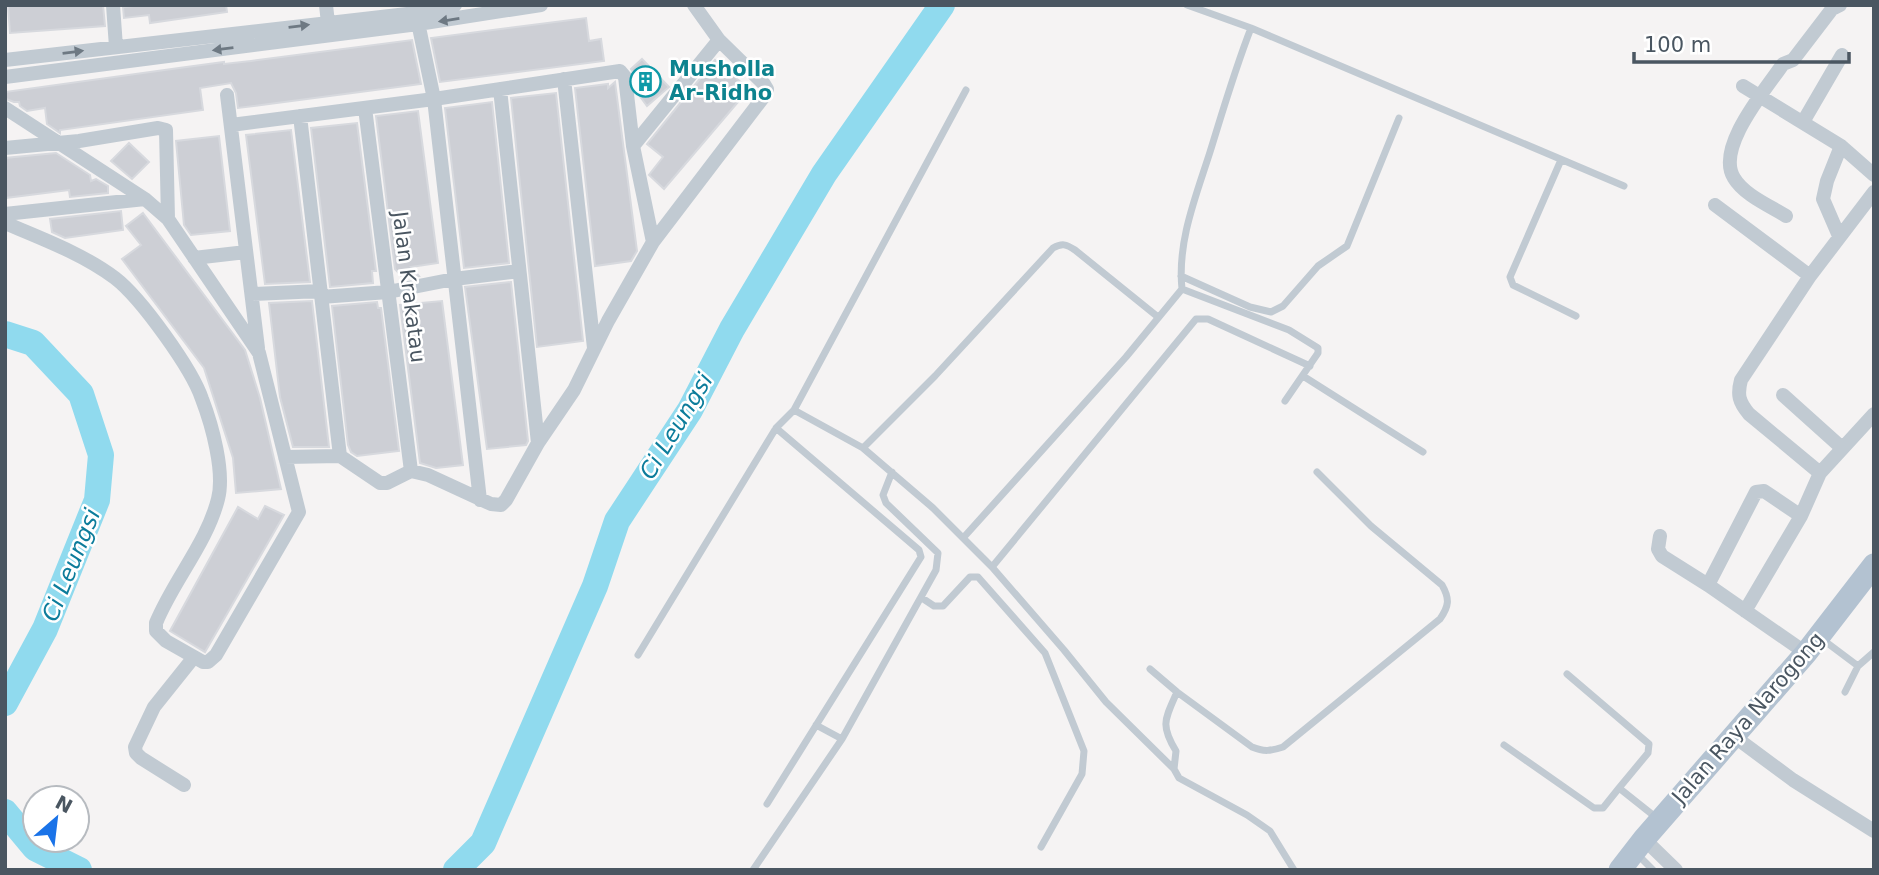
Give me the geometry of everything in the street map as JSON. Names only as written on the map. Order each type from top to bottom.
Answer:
[{"type":"main road","name":"Jalan Raya Narogong","points":[[1620,870],[1813,645],[1874,565]]},
{"type":"street","points":[[113,5],[116,47]]},
{"type":"street","points":[[326,5],[328,29]]},
{"type":"street","points":[[417,19],[455,5]]},
{"type":"street","points":[[5,60],[116,47],[328,29],[541,5]]},
{"type":"street","points":[[285,457],[340,456],[380,483],[387,483],[411,471],[428,475],[495,505],[501,505],[506,500],[538,443],[574,390],[594,348],[653,242],[765,94],[764,84],[719,40],[694,5]]},
{"type":"street","points":[[1786,216],[1737,183],[1728,166],[1732,145],[1742,124],[1783,64],[1793,60],[1832,9],[1840,5]]},
{"type":"street","points":[[417,19],[434,99],[480,500]]},
{"type":"street","points":[[5,77],[328,29]]},
{"type":"street","points":[[633,146],[719,40]]},
{"type":"street","points":[[1803,121],[1842,55]]},
{"type":"street","points":[[231,125],[434,99],[620,71],[625,77],[633,146],[653,242]]},
{"type":"street","points":[[564,79],[594,348]]},
{"type":"street","points":[[1743,86],[1841,146],[1874,174]]},
{"type":"street","points":[[500,89],[538,443]]},
{"type":"street","points":[[5,223],[82,258],[126,287],[187,368],[202,398],[220,478],[219,498],[207,527],[156,623],[159,635],[194,657],[208,662],[216,655],[297,517],[299,508],[259,353],[227,95]]},
{"type":"street","points":[[5,108],[145,199],[168,219],[259,353]]},
{"type":"street","name":"Jalan Krakatau","points":[[365,108],[411,471]]},
{"type":"street","points":[[300,116],[340,456]]},
{"type":"street","points":[[5,149],[158,128],[166,130],[168,219]]},
{"type":"street","points":[[1839,236],[1823,199],[1841,146]]},
{"type":"street","points":[[1820,472],[1749,414],[1741,405],[1737,392],[1741,380],[1810,276],[1874,192]]},
{"type":"street","points":[[5,214],[145,199]]},
{"type":"street","points":[[1715,205],[1810,276]]},
{"type":"street","points":[[194,258],[246,252]]},
{"type":"street","points":[[251,294],[388,292],[454,279],[519,271]]},
{"type":"street","points":[[1783,395],[1842,448]]},
{"type":"street","points":[[1745,611],[1801,516],[1820,472],[1874,414]]},
{"type":"street","points":[[1708,585],[1756,492],[1764,491],[1801,516]]},
{"type":"street","points":[[1660,536],[1658,549],[1662,556],[1745,611],[1813,645]]},
{"type":"street","points":[[184,785],[141,758],[135,747],[154,706],[194,657]]},
{"type":"street","points":[[1735,737],[1793,780],[1874,831]]},
{"type":"street","points":[[1640,845],[1676,870]]},
{"type":"lane","points":[[1186,5],[1251,29],[1624,186]]},
{"type":"lane","points":[[964,537],[1126,357],[1182,289],[1187,224],[1251,29]]},
{"type":"lane","points":[[638,655],[776,428],[794,410],[966,90]]},
{"type":"lane","points":[[1181,276],[1250,307],[1271,312],[1283,306],[1318,267],[1347,246],[1399,118]]},
{"type":"lane","points":[[1561,160],[1510,277],[1513,285],[1576,316]]},
{"type":"lane","points":[[863,448],[935,376],[1053,248],[1060,244],[1066,244],[1075,250],[1158,317]]},
{"type":"lane","points":[[1182,289],[1289,330],[1318,348],[1318,353],[1286,401]]},
{"type":"lane","points":[[992,567],[1170,347],[1196,319],[1208,318],[1310,366]]},
{"type":"lane","points":[[1303,376],[1423,452]]},
{"type":"lane","points":[[794,410],[863,448],[964,537],[1106,702],[1174,769],[1179,778],[1247,815],[1270,831],[1293,870]]},
{"type":"lane","points":[[767,804],[921,557],[919,550],[776,428]]},
{"type":"lane","points":[[753,870],[842,739],[936,570],[938,553],[886,503],[883,495],[892,472]]},
{"type":"lane","points":[[1150,669],[1252,747],[1264,752],[1283,747],[1440,619],[1448,608],[1449,597],[1442,585],[1371,526],[1317,472]]},
{"type":"lane","points":[[922,598],[934,606],[943,606],[970,578],[978,577],[1045,653],[1084,751],[1085,760],[1082,774],[1041,848]]},
{"type":"lane","points":[[1813,645],[1858,666]]},
{"type":"lane","points":[[1845,692],[1858,666],[1874,652]]},
{"type":"lane","points":[[1504,745],[1594,808],[1603,808],[1648,753],[1648,744],[1567,674]]},
{"type":"lane","points":[[1174,769],[1177,751],[1164,725],[1177,692]]},
{"type":"lane","points":[[816,725],[842,739]]},
{"type":"lane","points":[[1619,788],[1660,821]]},
{"type":"lane","points":[[1640,845],[1653,870]]},
{"type":"building","points":[[8,5],[103,5],[105,26],[10,33]]},
{"type":"building","points":[[226,5],[227,12],[150,23],[149,15],[124,18],[123,7]]},
{"type":"building","points":[[586,18],[589,41],[601,39],[604,61],[440,82],[431,38]]},
{"type":"building","points":[[412,40],[421,84],[238,108],[236,93],[231,83],[200,88],[203,110],[60,130],[60,133],[47,124],[45,108],[27,111],[19,102],[6,99],[5,92],[224,62],[251,61]]},
{"type":"building","name":"Musholla Ar-Ridho","points":[[642,59],[669,87],[647,106],[636,91],[635,76],[631,69]]},
{"type":"building","points":[[715,60],[749,89],[664,189],[649,175],[663,157],[647,144]]},
{"type":"building","points":[[615,82],[637,251],[631,261],[595,266],[575,88],[608,84],[608,88]]},
{"type":"building","points":[[556,93],[583,341],[537,347],[511,98]]},
{"type":"building","points":[[492,102],[509,263],[464,268],[445,108]]},
{"type":"building","points":[[418,111],[438,263],[411,267],[419,276],[404,279],[395,269],[376,116]]},
{"type":"building","points":[[357,123],[376,271],[372,271],[373,283],[330,287],[311,128]]},
{"type":"building","points":[[291,130],[310,282],[265,284],[246,135]]},
{"type":"building","points":[[219,136],[230,231],[191,235],[184,225],[176,141]]},
{"type":"building","points":[[129,143],[149,162],[132,179],[111,161]]},
{"type":"building","points":[[56,153],[90,175],[91,181],[96,179],[108,186],[108,193],[70,197],[69,190],[5,198],[5,158]]},
{"type":"building","points":[[121,211],[123,230],[65,238],[52,232],[50,219]]},
{"type":"building","points":[[143,213],[245,350],[260,398],[281,489],[236,493],[233,458],[204,368],[122,259],[141,245],[126,226]]},
{"type":"building","points":[[511,282],[528,441],[526,445],[487,449],[465,287]]},
{"type":"building","points":[[312,301],[329,447],[293,447],[280,397],[269,303]]},
{"type":"building","points":[[442,301],[463,465],[436,468],[420,463],[400,305]]},
{"type":"building","points":[[377,302],[378,308],[381,308],[399,451],[357,456],[351,452],[348,445],[332,306]]},
{"type":"building","points":[[265,506],[284,515],[205,652],[170,631],[238,507],[258,519]]},
{"type":"waterway","name":"Ci Leungsi","points":[[456,870],[483,843],[595,586],[617,521],[690,410],[732,329],[824,174],[942,5]]},
{"type":"waterway","name":"Ci Leungsi","points":[[5,334],[33,343],[81,394],[101,455],[97,500],[45,629],[5,703]]},
{"type":"waterway","name":"Ci Leungsi","points":[[5,812],[35,848],[79,870]]},
{"type":"place","name":"Musholla Ar-Ridho","points":[[646,81]]}]
